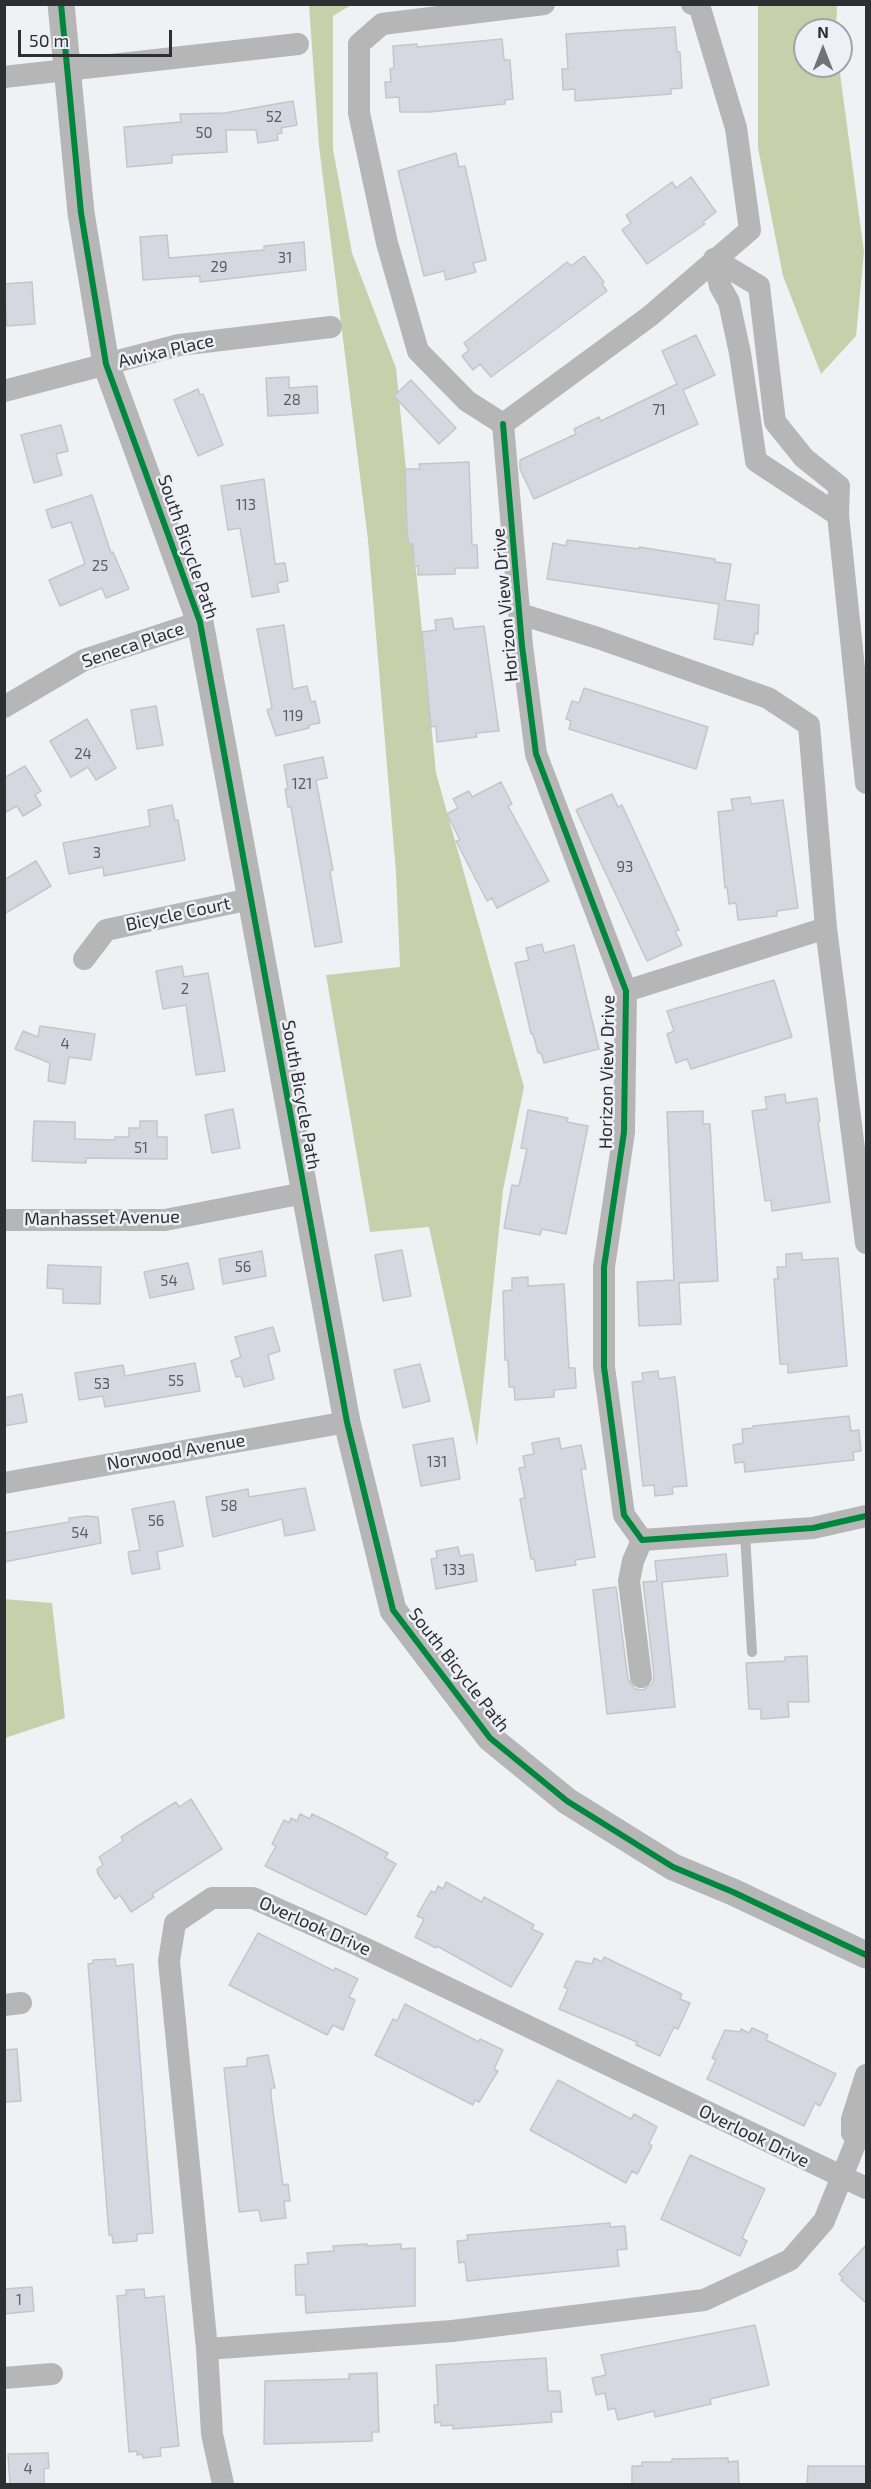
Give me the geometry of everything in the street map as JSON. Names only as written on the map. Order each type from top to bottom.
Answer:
[{"type":"street","name":"South Bicycle Path","points":[[61,4],[81,213],[106,364],[200,622],[347,1422],[393,1610],[490,1738],[567,1801],[672,1867],[733,1892],[867,1955]]},
{"type":"street","points":[[544,4],[382,24],[359,44],[359,113],[387,243],[418,351],[467,401],[503,424],[650,316],[750,230],[736,128],[699,5],[692,4]]},
{"type":"street","points":[[4,77],[298,44]]},
{"type":"street","points":[[714,259],[759,286],[775,422],[804,458],[839,486],[838,515],[867,783]]},
{"type":"street","points":[[714,259],[720,286],[729,302],[738,343],[756,461],[838,515]]},
{"type":"street","name":"Awixa Place","points":[[4,391],[179,345],[331,327]]},
{"type":"street","name":"Horizon View Drive","points":[[503,424],[520,614],[536,754],[626,991],[624,1132],[604,1267],[604,1367],[624,1515],[642,1540]]},
{"type":"street","name":"Horizon View Drive","points":[[520,614],[598,638],[768,698],[809,725],[826,928],[867,1243]]},
{"type":"street","name":"Seneca Place","points":[[4,707],[84,660],[200,622]]},
{"type":"street","name":"Bicycle Court","points":[[84,959],[106,930],[250,898]]},
{"type":"street","name":"Horizon View Drive","points":[[626,991],[826,928]]},
{"type":"street","name":"Manhasset Avenue","points":[[4,1220],[165,1220],[304,1193]]},
{"type":"street","name":"Norwood Avenue","points":[[4,1483],[347,1422]]},
{"type":"street","points":[[641,1677],[629,1581],[633,1561],[642,1540],[813,1528],[867,1516]]},
{"type":"street","name":"Overlook Drive","points":[[223,2484],[212,2434],[207,2349],[169,1961],[175,1923],[212,1898],[253,1898],[853,2163],[867,2188]]},
{"type":"street","points":[[853,2163],[852,2119],[867,2075]]},
{"type":"street","points":[[207,2349],[452,2331],[704,2300],[790,2260],[824,2221],[853,2163],[867,2117]]},
{"type":"street","points":[[4,2378],[52,2374]]},
{"type":"lane","points":[[745,1534],[752,1652]]},
{"type":"green space","points":[[309,5],[351,5],[333,16],[333,149],[352,253],[396,368],[436,773],[524,1087],[503,1190],[477,1446],[429,1227],[370,1232],[326,975],[400,967],[396,872],[368,540],[319,146]]},
{"type":"green space","points":[[758,5],[837,5],[836,18],[793,18],[793,78],[841,78],[864,252],[856,336],[821,374],[783,276],[758,148]]},
{"type":"green space","points":[[4,1599],[52,1603],[65,1718],[5,1738]]},
{"type":"building","points":[[675,27],[677,52],[680,52],[682,88],[671,89],[671,94],[575,101],[575,89],[563,90],[562,69],[568,69],[566,34]]},
{"type":"building","points":[[502,39],[504,60],[510,60],[513,99],[505,100],[505,104],[430,112],[400,112],[399,97],[386,98],[385,82],[391,82],[390,69],[394,68],[393,46],[417,44],[417,47]]},
{"type":"building","points":[[293,101],[297,125],[281,128],[282,133],[277,134],[278,140],[258,143],[256,130],[226,130],[227,152],[172,155],[172,163],[127,167],[124,127],[181,122],[180,114],[225,113]]},
{"type":"building","points":[[456,153],[459,167],[465,166],[486,260],[473,263],[476,272],[446,280],[444,271],[424,276],[398,171]]},
{"type":"building","points":[[691,177],[716,212],[703,222],[705,224],[647,264],[622,230],[631,223],[626,215],[672,182],[676,188]]},
{"type":"building","points":[[167,235],[169,258],[264,250],[264,246],[304,242],[306,270],[200,282],[200,276],[143,280],[140,237]]},
{"type":"building","points":[[584,256],[604,282],[602,284],[607,291],[491,377],[480,364],[473,370],[462,356],[469,350],[464,343],[567,262],[571,266]]},
{"type":"building","points":[[32,282],[35,324],[7,326],[4,284]]},
{"type":"building","points":[[696,335],[715,375],[683,390],[698,424],[534,499],[520,469],[520,460],[576,434],[574,429],[599,417],[601,421],[677,384],[662,351]]},
{"type":"building","points":[[289,377],[289,388],[317,386],[318,413],[268,416],[266,378]]},
{"type":"building","points":[[411,380],[456,428],[439,444],[394,396]]},
{"type":"building","points":[[198,389],[200,395],[203,394],[223,445],[198,456],[174,400]]},
{"type":"building","points":[[61,425],[68,451],[56,454],[62,475],[34,483],[21,435]]},
{"type":"building","points":[[469,462],[472,545],[477,545],[478,568],[455,568],[455,574],[418,575],[418,566],[414,566],[413,544],[409,544],[407,531],[405,469],[420,469],[419,464]]},
{"type":"building","points":[[264,479],[275,564],[285,563],[288,581],[277,583],[279,592],[252,597],[240,528],[228,530],[221,486]]},
{"type":"building","points":[[92,495],[111,553],[113,552],[129,589],[106,598],[102,588],[60,606],[49,580],[85,564],[71,522],[52,528],[46,510]]},
{"type":"building","points":[[567,540],[639,549],[639,547],[715,559],[715,562],[731,564],[725,600],[759,605],[758,634],[755,633],[753,645],[714,639],[719,604],[547,579],[553,543],[566,546]]},
{"type":"building","points":[[452,618],[454,629],[484,626],[499,731],[476,733],[477,737],[437,742],[436,726],[431,727],[422,632],[436,630],[435,620]]},
{"type":"building","points":[[284,625],[293,689],[307,686],[311,702],[315,701],[320,723],[276,736],[267,710],[272,708],[257,629]]},
{"type":"building","points":[[584,688],[708,727],[696,769],[569,729],[571,721],[566,719],[572,701],[579,703]]},
{"type":"building","points":[[156,706],[163,745],[137,749],[131,710]]},
{"type":"building","points":[[87,719],[116,768],[96,780],[88,767],[71,777],[50,741]]},
{"type":"building","points":[[323,757],[327,778],[316,780],[333,870],[330,871],[342,942],[315,947],[291,807],[288,807],[284,765]]},
{"type":"building","points":[[25,766],[41,791],[35,795],[41,805],[23,816],[17,806],[4,813],[4,778]]},
{"type":"building","points":[[501,782],[512,804],[508,806],[549,881],[497,908],[492,898],[487,901],[456,841],[460,840],[447,814],[458,808],[453,799],[469,791],[472,797]]},
{"type":"building","points":[[612,794],[618,807],[622,805],[679,930],[675,931],[682,945],[647,961],[576,810]]},
{"type":"building","points":[[750,797],[751,804],[783,800],[798,908],[777,911],[777,916],[738,920],[736,903],[729,904],[727,887],[725,888],[718,812],[733,810],[731,799]]},
{"type":"building","points":[[172,805],[175,821],[178,820],[185,860],[104,876],[103,867],[69,874],[63,843],[150,826],[148,810]]},
{"type":"building","points":[[36,861],[51,886],[4,914],[4,880]]},
{"type":"building","points":[[542,944],[544,953],[574,945],[599,1049],[544,1063],[541,1053],[538,1053],[533,1034],[531,1034],[515,963],[529,960],[526,948]]},
{"type":"building","points":[[182,966],[184,977],[208,973],[225,1071],[196,1075],[186,1005],[163,1009],[156,971]]},
{"type":"building","points":[[774,980],[792,1037],[691,1069],[687,1059],[676,1063],[667,1034],[674,1031],[667,1011]]},
{"type":"building","points":[[40,1026],[95,1034],[91,1060],[69,1057],[65,1084],[48,1081],[50,1063],[15,1049],[23,1031],[38,1037]]},
{"type":"building","points":[[785,1094],[786,1103],[817,1098],[820,1121],[818,1122],[830,1202],[772,1211],[771,1200],[765,1201],[752,1111],[767,1109],[765,1097]]},
{"type":"building","points":[[233,1109],[240,1148],[212,1153],[205,1115]]},
{"type":"building","points":[[528,1110],[568,1118],[567,1122],[588,1126],[566,1234],[542,1229],[540,1235],[504,1228],[512,1185],[519,1186],[527,1149],[521,1148]]},
{"type":"building","points":[[703,1111],[703,1124],[710,1124],[718,1281],[679,1283],[681,1324],[639,1326],[637,1282],[674,1280],[667,1112]]},
{"type":"building","points":[[34,1121],[75,1122],[75,1139],[115,1140],[115,1137],[129,1137],[129,1128],[140,1128],[140,1121],[157,1121],[157,1137],[167,1137],[167,1159],[86,1158],[86,1163],[32,1161]]},
{"type":"building","points":[[402,1250],[411,1296],[383,1301],[375,1255]]},
{"type":"building","points":[[262,1251],[266,1276],[223,1284],[219,1259]]},
{"type":"building","points":[[802,1253],[802,1260],[838,1258],[847,1366],[788,1373],[788,1364],[780,1364],[774,1279],[778,1279],[777,1267],[786,1267],[786,1254]]},
{"type":"building","points":[[188,1263],[194,1289],[150,1298],[144,1272]]},
{"type":"building","points":[[48,1265],[101,1267],[100,1304],[63,1303],[63,1289],[47,1288]]},
{"type":"building","points":[[528,1277],[528,1286],[564,1284],[569,1368],[575,1368],[576,1388],[554,1390],[554,1397],[515,1400],[514,1387],[509,1387],[508,1360],[505,1360],[503,1291],[512,1290],[512,1278]]},
{"type":"building","points":[[273,1327],[280,1351],[268,1355],[274,1379],[244,1387],[241,1376],[236,1377],[231,1361],[241,1357],[235,1337]]},
{"type":"building","points":[[195,1363],[200,1391],[105,1407],[103,1396],[79,1400],[75,1373],[123,1365],[125,1376]]},
{"type":"building","points":[[420,1364],[430,1401],[403,1408],[394,1370]]},
{"type":"building","points":[[658,1371],[659,1379],[675,1377],[687,1486],[672,1487],[673,1494],[655,1496],[654,1485],[643,1486],[632,1382],[643,1381],[642,1373]]},
{"type":"building","points":[[22,1394],[27,1422],[4,1426],[4,1398]]},
{"type":"building","points":[[849,1416],[851,1431],[859,1430],[861,1451],[853,1452],[854,1460],[745,1472],[744,1462],[735,1463],[733,1445],[743,1443],[742,1429]]},
{"type":"building","points":[[453,1438],[460,1479],[421,1486],[413,1445]]},
{"type":"building","points":[[559,1438],[561,1449],[581,1445],[586,1469],[581,1469],[595,1557],[575,1560],[576,1565],[536,1571],[534,1559],[531,1559],[520,1499],[525,1498],[519,1468],[525,1467],[523,1456],[534,1454],[532,1443]]},
{"type":"building","points":[[305,1488],[315,1530],[285,1536],[282,1519],[213,1537],[206,1497],[248,1489],[249,1497]]},
{"type":"building","points":[[174,1501],[183,1546],[157,1552],[160,1569],[132,1574],[128,1552],[140,1550],[132,1509]]},
{"type":"building","points":[[98,1517],[101,1543],[4,1562],[4,1533],[69,1522],[69,1518]]},
{"type":"building","points":[[458,1547],[460,1556],[473,1554],[477,1581],[436,1589],[431,1559],[437,1558],[436,1551]]},
{"type":"building","points":[[726,1554],[728,1576],[662,1582],[675,1707],[607,1714],[593,1590],[616,1587],[628,1679],[635,1689],[643,1690],[653,1683],[654,1675],[643,1582],[657,1581],[655,1561]]},
{"type":"building","points":[[807,1656],[809,1702],[788,1702],[789,1717],[761,1719],[761,1709],[749,1709],[746,1663],[785,1661],[785,1657]]},
{"type":"building","points":[[191,1799],[222,1849],[152,1894],[154,1897],[131,1912],[120,1895],[115,1899],[98,1874],[97,1869],[103,1865],[99,1857],[123,1841],[121,1837],[147,1820],[176,1802],[179,1807]]},
{"type":"building","points":[[300,1814],[310,1819],[312,1814],[337,1826],[388,1853],[385,1858],[396,1864],[366,1915],[265,1866],[276,1846],[272,1844],[284,1820],[289,1823],[291,1818],[297,1821]]},
{"type":"building","points":[[446,1882],[482,1902],[484,1897],[534,1925],[532,1929],[543,1934],[511,1987],[437,1946],[436,1948],[415,1937],[424,1919],[417,1916],[431,1891],[435,1893],[438,1886],[443,1889]]},
{"type":"building","points":[[258,1933],[334,1971],[335,1968],[358,1979],[349,1997],[355,2000],[343,2030],[333,2025],[327,2035],[229,1985]]},
{"type":"building","points":[[604,1957],[682,1994],[680,1999],[690,2003],[678,2029],[674,2027],[660,2056],[636,2045],[637,2042],[559,2009],[568,1989],[564,1987],[576,1961],[592,1964],[594,1958],[602,1962]]},
{"type":"building","points":[[115,1959],[116,1966],[133,1964],[153,2233],[137,2234],[137,2241],[113,2243],[112,2235],[109,2235],[88,1964],[93,1963],[93,1960]]},
{"type":"building","points":[[405,2004],[479,2042],[480,2039],[503,2050],[494,2069],[498,2071],[479,2102],[475,2100],[473,2105],[375,2055],[393,2019],[397,2021]]},
{"type":"building","points":[[752,2028],[768,2035],[766,2040],[836,2074],[820,2106],[815,2103],[804,2126],[707,2079],[716,2060],[712,2058],[725,2030],[740,2032],[741,2029],[749,2033]]},
{"type":"building","points":[[17,2049],[21,2101],[4,2102],[4,2050]]},
{"type":"building","points":[[268,2055],[275,2088],[271,2088],[271,2096],[283,2185],[288,2184],[290,2201],[284,2201],[286,2218],[261,2221],[259,2210],[239,2212],[224,2068],[247,2066],[247,2058]]},
{"type":"building","points":[[558,2080],[631,2119],[634,2114],[657,2127],[649,2143],[652,2146],[639,2171],[637,2174],[632,2171],[626,2183],[530,2130]]},
{"type":"building","points":[[690,2155],[765,2189],[742,2238],[747,2241],[740,2256],[661,2219]]},
{"type":"building","points":[[610,2223],[610,2227],[625,2226],[627,2249],[617,2250],[619,2266],[467,2281],[465,2262],[459,2263],[457,2241],[468,2240],[467,2235]]},
{"type":"building","points":[[367,2244],[367,2246],[401,2244],[401,2249],[415,2248],[415,2306],[306,2313],[305,2295],[296,2295],[295,2265],[308,2264],[307,2253],[334,2251],[333,2246]]},
{"type":"building","points":[[867,2244],[867,2304],[841,2280],[843,2278],[839,2274]]},
{"type":"building","points":[[32,2287],[34,2311],[4,2314],[4,2289]]},
{"type":"building","points":[[144,2289],[145,2298],[164,2296],[179,2446],[160,2448],[161,2456],[143,2458],[142,2454],[137,2455],[137,2451],[129,2452],[117,2296],[126,2295],[126,2290]]},
{"type":"building","points":[[755,2325],[769,2385],[710,2399],[711,2404],[655,2417],[654,2411],[618,2420],[615,2408],[608,2410],[605,2393],[596,2395],[592,2378],[606,2375],[601,2355]]},
{"type":"building","points":[[546,2358],[548,2391],[560,2391],[562,2412],[551,2412],[552,2422],[453,2429],[453,2425],[441,2426],[441,2422],[435,2423],[434,2405],[438,2405],[436,2365]]},
{"type":"building","points":[[377,2373],[379,2432],[372,2432],[372,2441],[264,2444],[265,2381],[349,2379],[349,2374]]},
{"type":"building","points":[[48,2453],[49,2468],[44,2469],[44,2484],[10,2484],[8,2454]]},
{"type":"building","points":[[728,2458],[728,2462],[738,2461],[739,2484],[632,2484],[632,2466],[642,2466],[642,2462]]},
{"type":"building","points":[[808,2466],[867,2466],[867,2484],[807,2484]]},
{"type":"cycle path","points":[[61,4],[81,213],[106,364],[200,622],[347,1422],[393,1610],[490,1738],[567,1801],[673,1867],[733,1892],[866,1955]]},
{"type":"cycle path","points":[[503,424],[522,646],[536,754],[626,991],[624,1132],[604,1267],[604,1367],[624,1515],[642,1540],[813,1528],[866,1516]]}]
